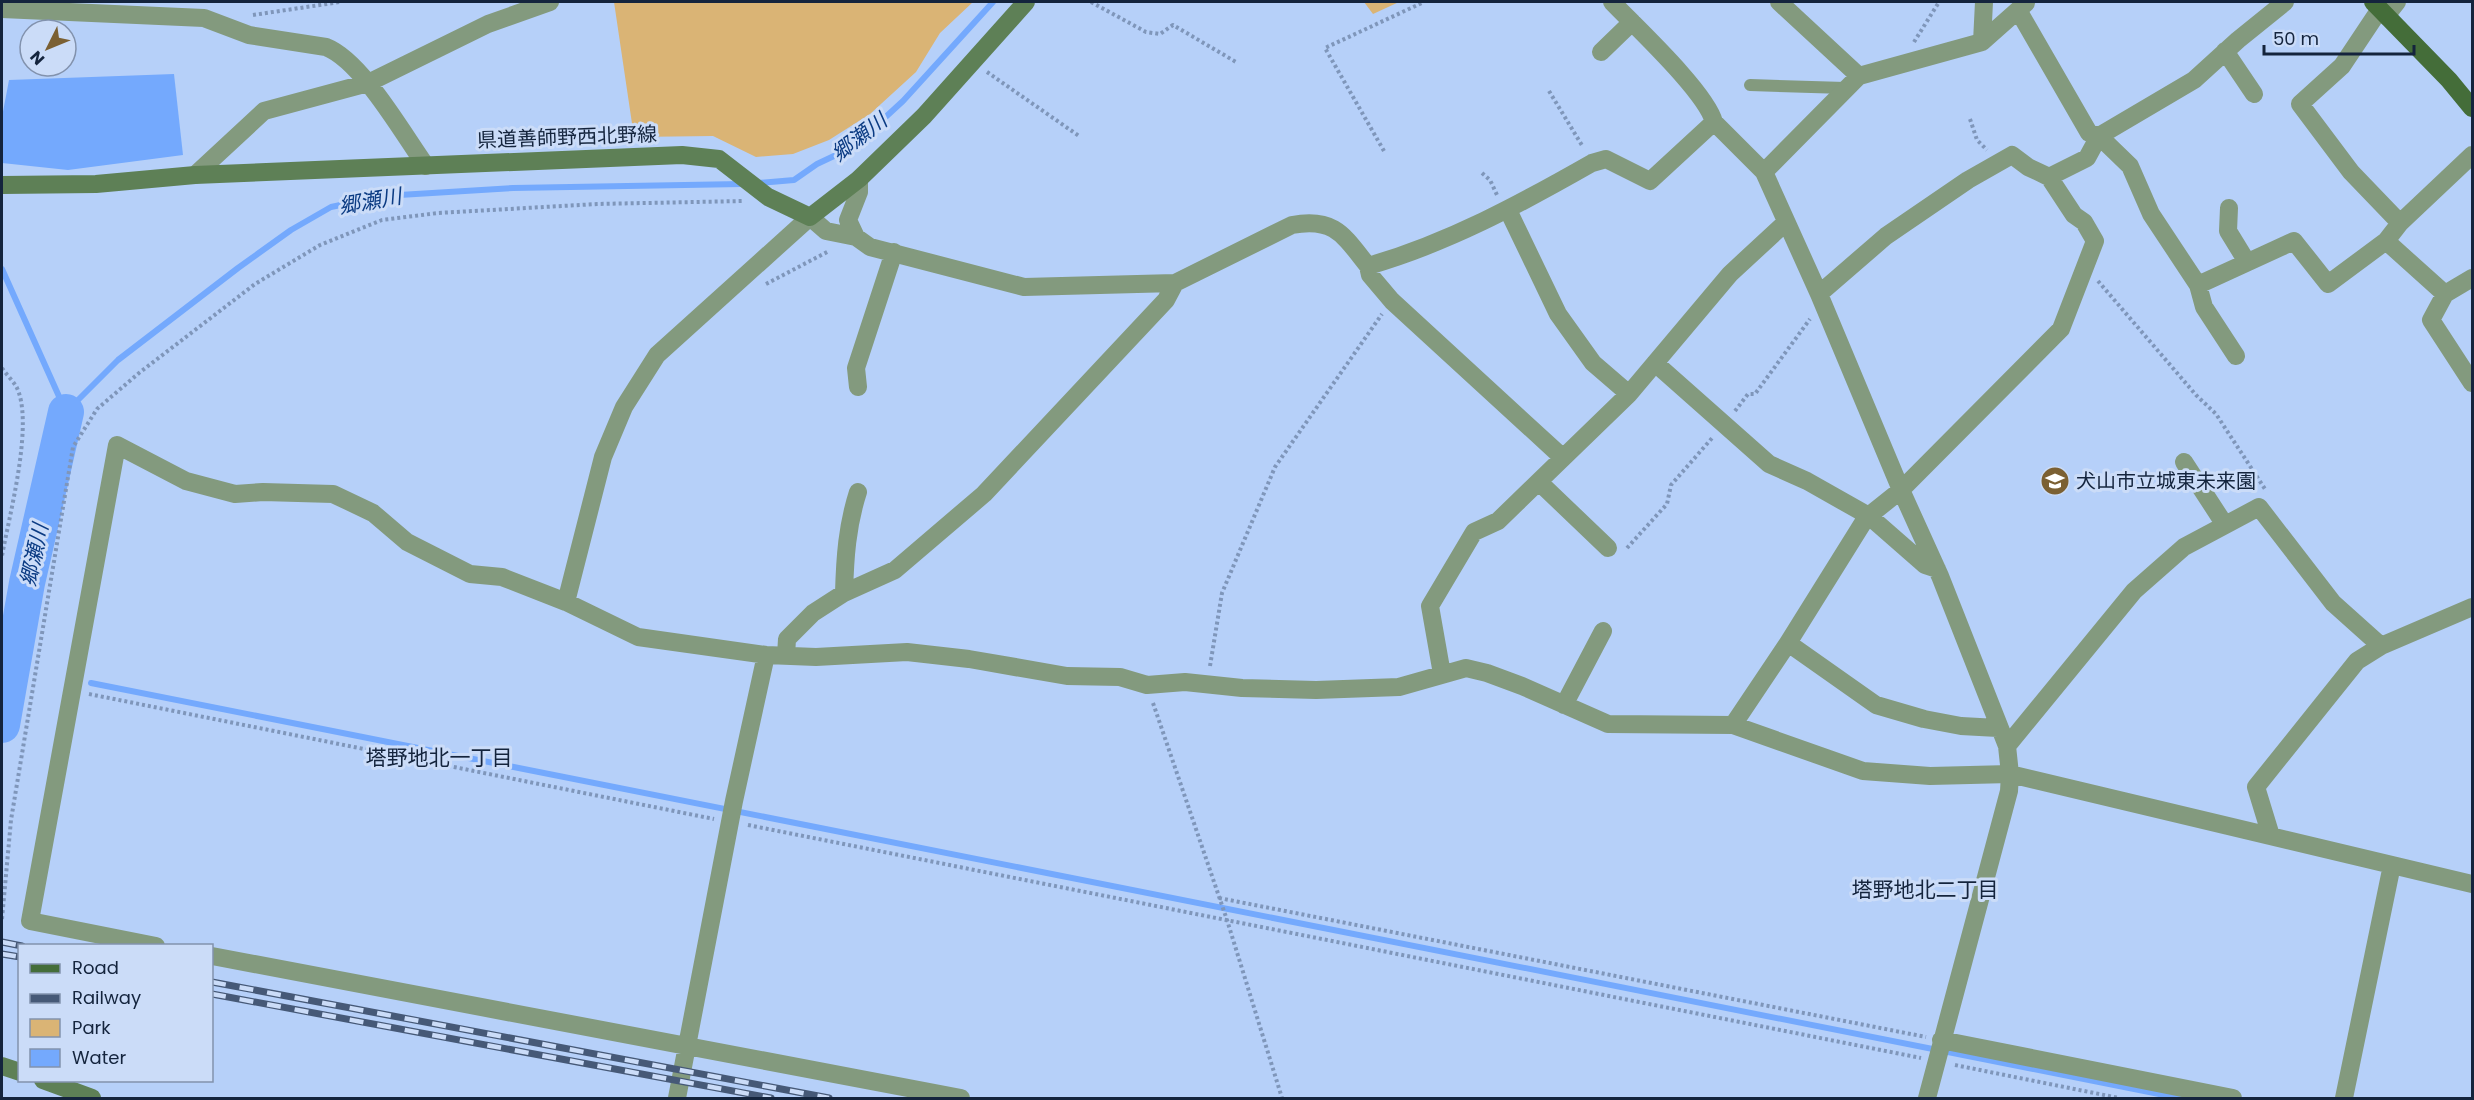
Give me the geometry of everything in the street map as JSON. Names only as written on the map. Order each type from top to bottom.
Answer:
[{"type":"main road","points":[[810,218],[859,179],[924,116],[1026,2]]},
{"type":"main road","points":[[2384,7],[2472,108]]},
{"type":"main road","name":"県道善師野西北野線","points":[[2,186],[96,184],[195,175],[682,155],[719,159],[768,197],[810,218]]},
{"type":"main road","points":[[2,1066],[18,1071]]},
{"type":"main road","points":[[48,1082],[92,1098]]},
{"type":"street","points":[[195,175],[264,111],[368,83],[488,24],[550,2]]},
{"type":"street","points":[[1612,2],[1711,111],[1714,122],[1764,172],[1937,569],[2007,746],[2009,791],[1926,1098]]},
{"type":"street","points":[[1779,2],[1859,76]]},
{"type":"street","points":[[1982,42],[1984,2]]},
{"type":"street","points":[[2049,177],[2087,158],[2099,136],[2194,81],[2225,51],[2285,2]]},
{"type":"street","points":[[1764,172],[1859,76],[1982,42],[2023,5],[2089,133],[2099,136],[2130,166],[2151,214],[2198,285],[2204,307],[2236,356]]},
{"type":"street","points":[[2384,7],[2342,66],[2300,104],[2351,172],[2400,223]]},
{"type":"street","points":[[2,9],[204,18],[249,35],[326,47],[338,52],[368,83],[426,166]]},
{"type":"street","points":[[1601,52],[1632,22]]},
{"type":"street","points":[[2225,51],[2254,94]]},
{"type":"street","points":[[1368,266],[1411,254],[1506,211],[1592,164],[1606,159],[1650,181],[1714,122]]},
{"type":"street","points":[[1733,725],[1788,644],[1813,600],[1869,516],[1901,490],[2061,329],[2095,241],[2084,222],[2074,215],[2049,177],[2028,167],[2012,155],[1998,161],[1886,236],[1819,294]]},
{"type":"street","points":[[2198,285],[2294,241],[2328,284],[2386,242],[2400,223],[2472,155]]},
{"type":"street","points":[[848,235],[848,220],[859,192],[859,179]]},
{"type":"street","points":[[2229,208],[2228,231],[2247,262]]},
{"type":"street","points":[[1506,211],[1558,314],[1593,363],[1629,394]]},
{"type":"street","points":[[566,602],[603,457],[624,407],[657,354],[810,218],[826,231],[848,235],[870,247],[1024,287],[1175,283],[1292,225],[1311,222],[1341,232],[1368,266],[1370,275],[1392,301],[1562,457]]},
{"type":"street","points":[[1442,674],[1430,606],[1474,532],[1498,521],[1629,394],[1730,274],[1785,223]]},
{"type":"street","points":[[2386,242],[2445,294]]},
{"type":"street","points":[[858,387],[856,368],[894,252]]},
{"type":"street","points":[[2472,278],[2445,294],[2432,320],[2472,383]]},
{"type":"street","points":[[786,656],[787,639],[813,612],[844,593],[895,570],[984,494],[1166,300],[1175,283]]},
{"type":"street","points":[[1655,363],[1769,464],[1807,481],[1869,516],[1925,565],[1937,569]]},
{"type":"street","points":[[151,944],[30,921],[117,445],[186,481],[234,494],[263,492],[333,494],[373,513],[407,542],[470,574],[502,577],[566,602],[638,637],[766,655],[816,657],[907,652],[969,659],[1067,676],[1120,677],[1147,685],[1185,682],[1242,688],[1316,690],[1399,687],[1466,668],[1522,686],[1608,724],[1733,725],[1863,771],[1930,776],[2010,774],[2472,884]]},
{"type":"street","points":[[2184,462],[2225,525]]},
{"type":"street","points":[[1539,482],[1608,548]]},
{"type":"street","points":[[844,593],[845,546],[851,513],[858,492]]},
{"type":"street","points":[[2007,746],[2134,591],[2184,548],[2259,507],[2333,603],[2381,646]]},
{"type":"street","points":[[2271,836],[2256,787],[2357,661],[2381,646],[2472,606]]},
{"type":"street","points":[[1564,705],[1603,631]]},
{"type":"street","points":[[1788,644],[1876,705],[1924,719],[1961,726],[1998,728]]},
{"type":"street","points":[[677,1098],[734,801],[766,655]]},
{"type":"street","points":[[2344,1098],[2392,865]]},
{"type":"street","points":[[213,956],[961,1098]]},
{"type":"street","points":[[1941,1040],[2233,1098]]},
{"type":"lane","points":[[1750,85],[1845,88]]},
{"type":"path","points":[[246,15],[340,2]]},
{"type":"path","points":[[1092,2],[1146,32],[1160,34],[1173,25],[1236,62]]},
{"type":"path","points":[[1384,151],[1326,48],[1424,2]]},
{"type":"path","points":[[1899,66],[1939,2]]},
{"type":"path","points":[[971,62],[1030,100],[1079,136]]},
{"type":"path","points":[[1549,91],[1592,164]]},
{"type":"path","points":[[1970,119],[1977,140],[1998,161]]},
{"type":"path","points":[[1482,173],[1490,180],[1506,211]]},
{"type":"path","points":[[2,919],[11,820],[73,447],[97,409],[255,284],[320,245],[382,220],[438,213],[597,204],[737,202],[768,197]]},
{"type":"path","points":[[743,278],[765,284],[792,272],[830,250],[848,235]]},
{"type":"path","points":[[2086,266],[2196,395],[2216,414],[2268,494],[2259,507]]},
{"type":"path","points":[[1207,685],[1222,593],[1275,467],[1392,301]]},
{"type":"path","points":[[2,368],[16,387],[23,412],[22,441],[2,556]]},
{"type":"path","points":[[1147,685],[1227,920],[1282,1098]]},
{"type":"path","points":[[71,690],[2119,1098]]},
{"type":"path","points":[[1219,898],[1941,1040]]},
{"type":"green space","points":[[614,2],[973,2],[940,33],[916,72],[870,114],[829,140],[793,154],[756,157],[713,136],[634,137]]},
{"type":"green space","points":[[1364,2],[1399,2],[1373,14]]},
{"type":"water","points":[[174,74],[183,155],[68,170],[2,163],[2,117],[9,80]]},
{"type":"waterway","name":"郷瀬川","points":[[759,183],[794,180],[817,164],[853,147],[903,101],[993,2]]},
{"type":"waterway","name":"郷瀬川","points":[[2,269],[66,412],[118,360],[238,268],[291,230],[331,207],[383,196],[513,188],[742,184]]},
{"type":"waterway","name":"郷瀬川","points":[[2,725],[27,583],[66,412]]},
{"type":"waterway","points":[[91,683],[2179,1098]]},
{"type":"railway","points":[[2,942],[18,945]]},
{"type":"railway","points":[[2,954],[18,957]]},
{"type":"railway","points":[[213,982],[829,1098]]},
{"type":"railway","points":[[213,994],[771,1098]]},
{"type":"place","name":"犬山市立城東未来園","points":[[2055,481]]},
{"type":"district","name":"塔野地北一丁目","points":[[439,757]]},
{"type":"district","name":"塔野地北二丁目","points":[[1925,889]]}]
